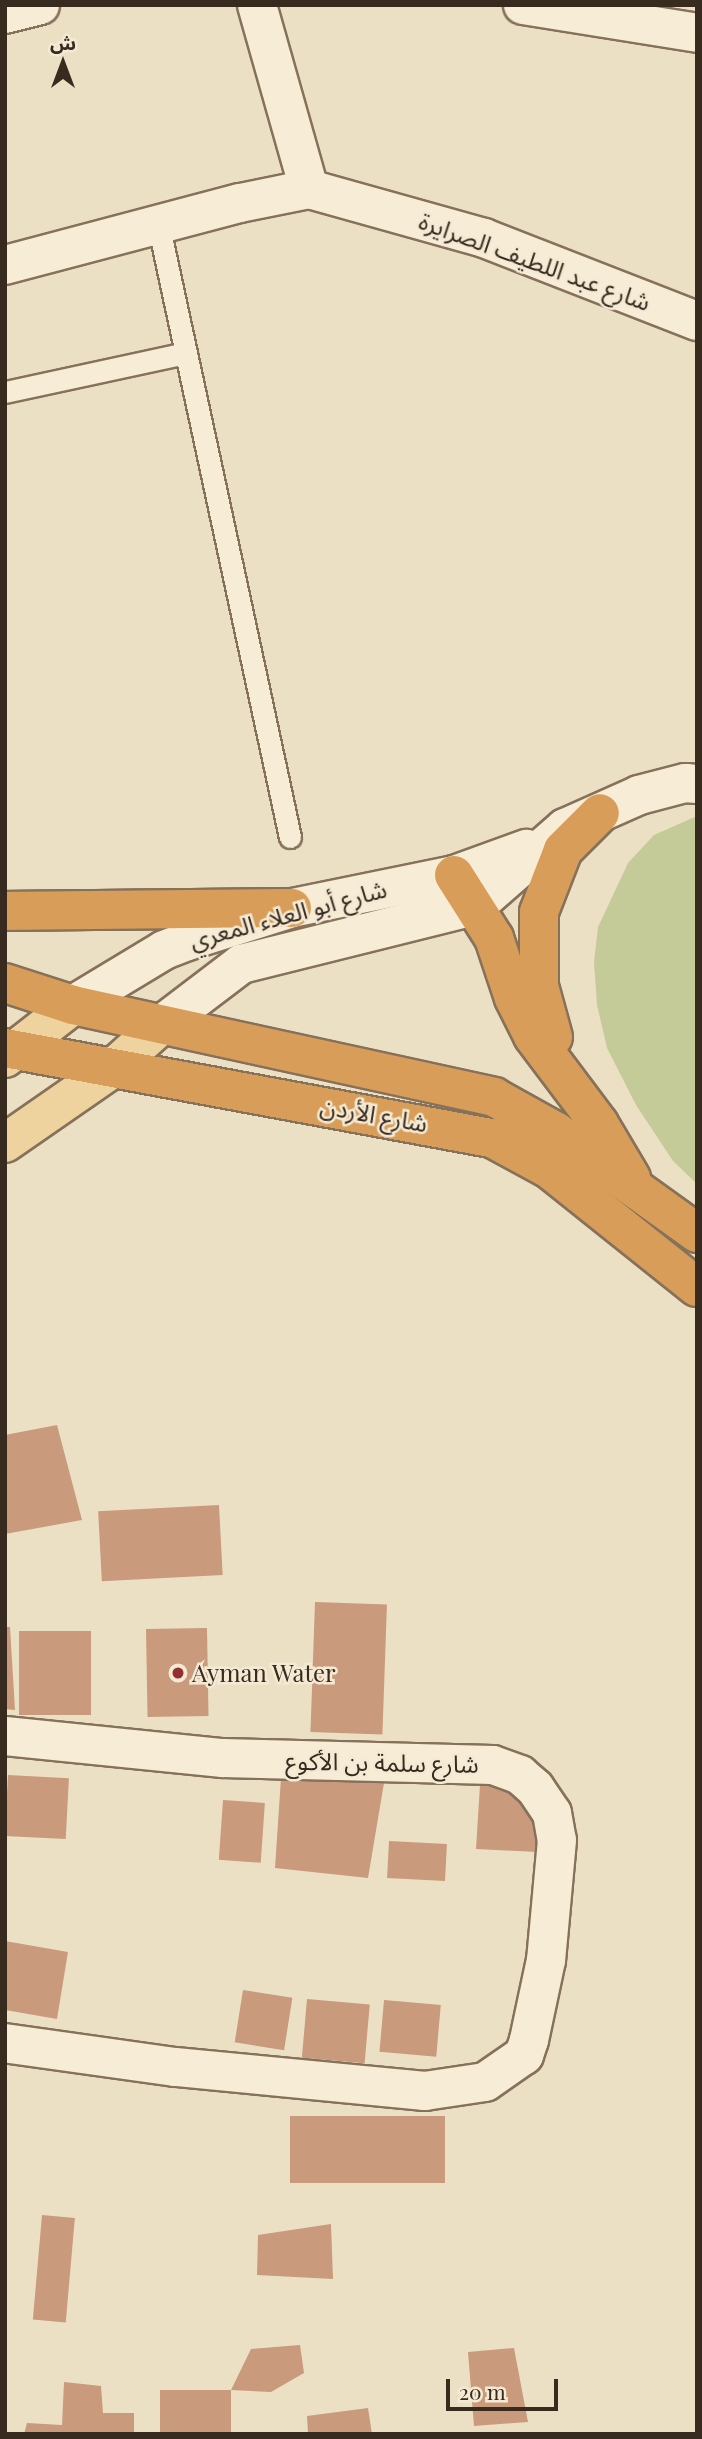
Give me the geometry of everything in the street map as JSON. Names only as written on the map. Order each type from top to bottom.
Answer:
[{"type":"highway","points":[[561,1073],[539,986],[539,912],[563,850],[600,813]]},
{"type":"highway","points":[[466,890],[533,1036],[599,1124],[635,1186]]},
{"type":"highway","points":[[5,911],[292,908]]},
{"type":"highway","name":"شارع الأردن","points":[[5,983],[73,1004],[161,1025],[494,1097],[516,1106],[635,1186],[697,1233]]},
{"type":"highway","name":"شارع الأردن","points":[[9,1053],[492,1138],[549,1169],[697,1287]]},
{"type":"main road","name":"شارع أبو العلاء المعري","points":[[9,1053],[73,1004]]},
{"type":"main road","name":"شارع أبو العلاء المعري","points":[[5,1143],[112,1069],[161,1025]]},
{"type":"street","points":[[5,14],[40,5]]},
{"type":"street","points":[[257,5],[309,189]]},
{"type":"street","points":[[523,5],[697,33]]},
{"type":"street","name":"شارع عبد اللطيف الصرايرة","points":[[5,265],[158,223],[309,189],[484,238],[697,321]]},
{"type":"street","name":"شارع أبو العلاء المعري","points":[[161,1025],[241,964],[466,890],[544,842],[639,794],[685,783],[697,784]]},
{"type":"street","name":"شارع أبو العلاء المعري","points":[[73,1004],[164,950],[292,908],[466,890]]},
{"type":"street","name":"شارع سلمة بن الأكوع","points":[[5,1736],[223,1758],[493,1765],[520,1775],[535,1788],[552,1813],[557,1840],[545,1960],[529,2040],[524,2055],[485,2082],[425,2091],[175,2067],[5,2043]]},
{"type":"lane","points":[[158,223],[290,837]]},
{"type":"lane","points":[[5,393],[186,353]]},
{"type":"green space","points":[[697,816],[697,1184],[673,1161],[636,1105],[607,1048],[597,1005],[594,962],[598,927],[628,863],[654,835]]},
{"type":"building","points":[[57,1425],[82,1520],[5,1534],[5,1435]]},
{"type":"building","points":[[219,1505],[223,1575],[102,1581],[98,1511]]},
{"type":"building","points":[[315,1602],[387,1605],[382,1734],[310,1732]]},
{"type":"building","points":[[5,1627],[10,1627],[15,1710],[5,1709]]},
{"type":"building","name":"Ayman Water","points":[[207,1628],[209,1716],[148,1717],[146,1629]]},
{"type":"building","points":[[19,1631],[91,1631],[91,1715],[19,1715]]},
{"type":"building","points":[[8,1775],[69,1778],[66,1839],[5,1836]]},
{"type":"building","points":[[281,1778],[384,1783],[368,1878],[275,1868]]},
{"type":"building","points":[[480,1785],[500,1785],[530,1800],[539,1832],[537,1852],[476,1849]]},
{"type":"building","points":[[223,1800],[265,1803],[261,1863],[219,1860]]},
{"type":"building","points":[[389,1841],[447,1844],[445,1881],[387,1878]]},
{"type":"building","points":[[5,1941],[68,1952],[57,2019],[5,2010]]},
{"type":"building","points":[[243,1990],[292,1998],[284,2050],[235,2042]]},
{"type":"building","points":[[307,1999],[370,2004],[365,2063],[302,2058]]},
{"type":"building","points":[[384,2000],[441,2005],[436,2057],[379,2052]]},
{"type":"building","points":[[290,2116],[445,2116],[445,2183],[290,2183]]},
{"type":"building","points":[[42,2215],[75,2218],[66,2322],[33,2320]]},
{"type":"building","points":[[331,2224],[333,2279],[257,2275],[258,2235]]},
{"type":"building","points":[[300,2345],[304,2373],[271,2392],[231,2390],[251,2349]]},
{"type":"building","points":[[514,2348],[528,2422],[474,2426],[468,2352]]},
{"type":"building","points":[[64,2382],[101,2386],[103,2413],[134,2413],[134,2434],[24,2434],[27,2423],[62,2425]]},
{"type":"building","points":[[160,2390],[231,2390],[231,2434],[160,2434]]},
{"type":"building","points":[[368,2408],[372,2434],[308,2434],[307,2416]]},
{"type":"place","name":"Ayman Water","points":[[178,1673]]}]
